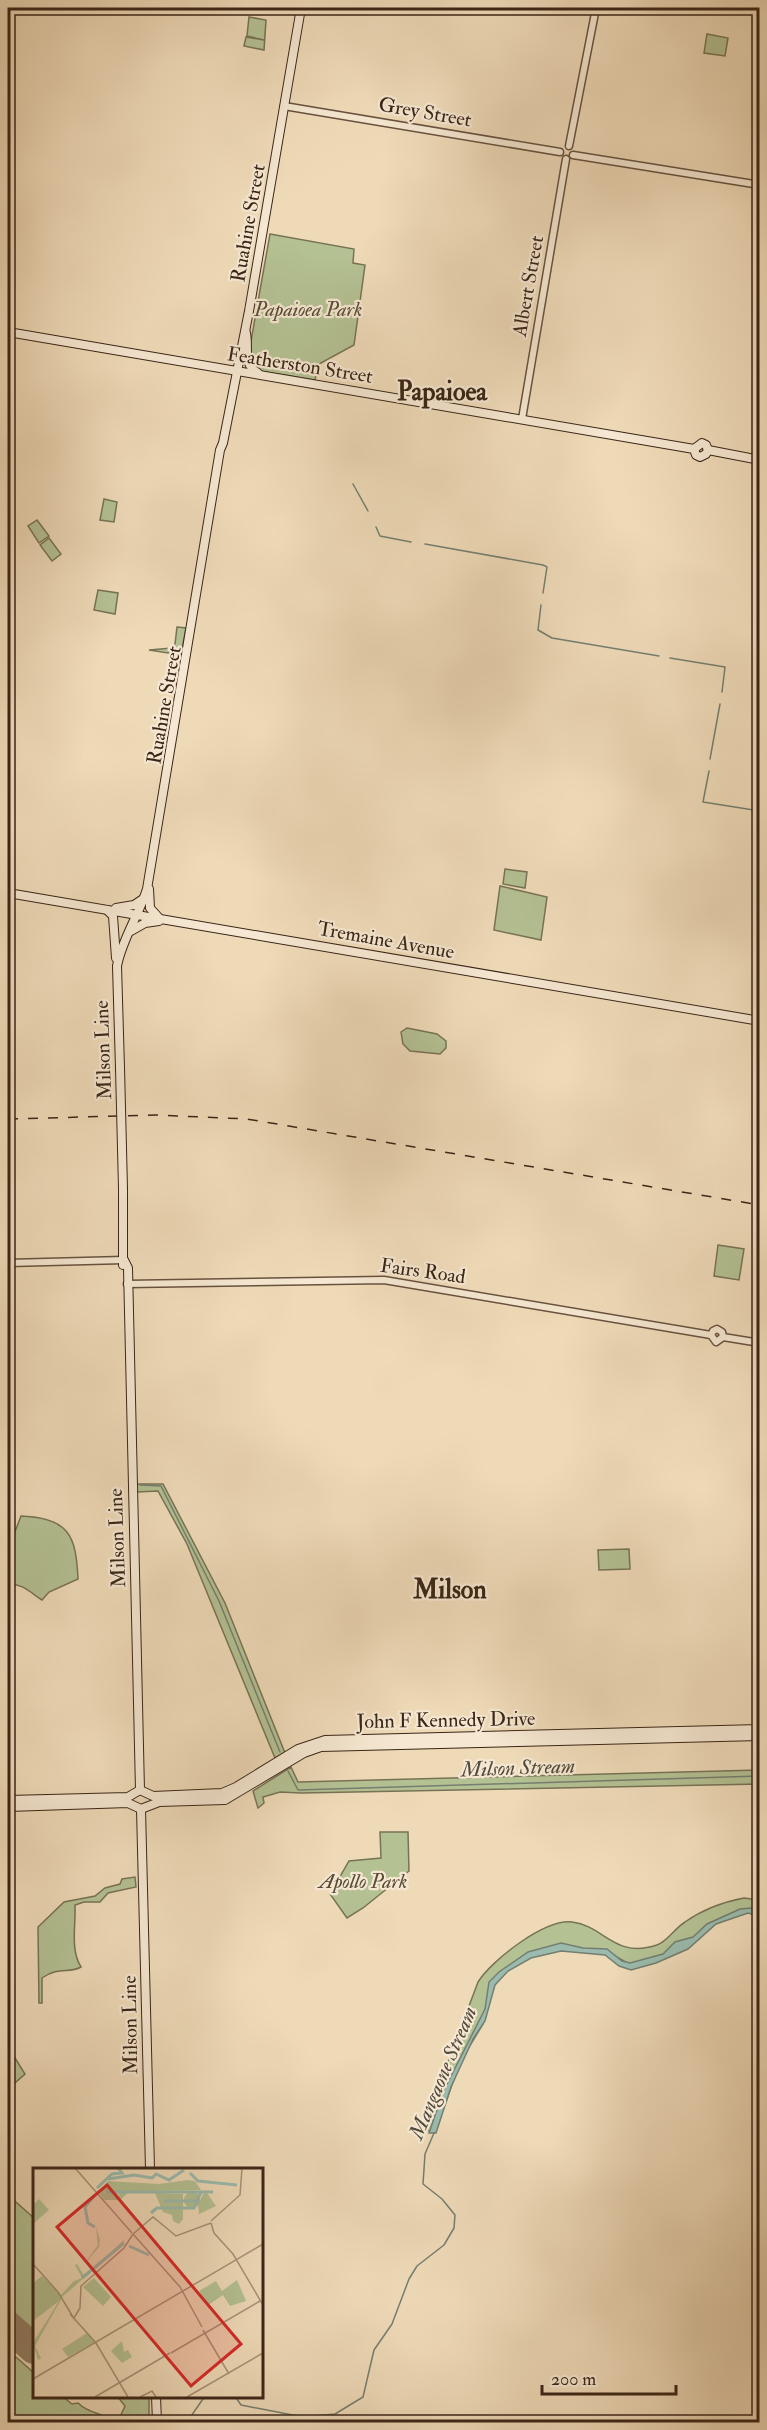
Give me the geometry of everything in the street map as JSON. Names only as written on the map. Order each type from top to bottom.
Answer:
[{"type":"main road","name":"Ruahine Street","points":[[138,915],[155,858],[160,831],[224,443],[301,8]]},
{"type":"main road","points":[[245,331],[248,342],[247,362],[259,374]]},
{"type":"main road","name":"Featherston Street","points":[[8,332],[694,448],[702,443],[708,450],[759,460]]},
{"type":"main road","points":[[148,879],[151,911],[164,920]]},
{"type":"main road","name":"Tremaine Avenue","points":[[8,893],[759,1021]]},
{"type":"main road","points":[[102,909],[130,906],[144,898]]},
{"type":"main road","points":[[102,909],[113,916],[117,966]]},
{"type":"main road","name":"Milson Line","points":[[138,915],[120,952],[117,966],[126,1264],[123,1279],[127,1284],[140,1793]]},
{"type":"main road","points":[[128,936],[145,923],[178,922]]},
{"type":"main road","name":"John F Kennedy Drive","points":[[8,1807],[128,1803],[141,1807],[159,1802],[225,1800],[304,1753],[321,1747],[458,1739],[759,1729]]},
{"type":"main road","name":"John F Kennedy Drive","points":[[8,1800],[128,1797],[140,1793],[153,1796],[222,1793],[236,1787],[298,1749],[318,1741],[759,1736]]},
{"type":"main road","points":[[140,1793],[150,1798],[141,1807],[131,1801],[140,1793]]},
{"type":"main road","name":"Milson Line","points":[[141,1807],[150,2168]]},
{"type":"main road","points":[[156,2397],[157,2422]]},
{"type":"street","points":[[569,146],[596,8]]},
{"type":"street","name":"Grey Street","points":[[284,106],[560,152]]},
{"type":"street","points":[[569,146],[564,146],[560,152],[566,159],[573,155],[759,185]]},
{"type":"street","points":[[569,146],[573,149],[573,155]]},
{"type":"street","name":"Albert Street","points":[[522,419],[566,159]]},
{"type":"street","points":[[8,1263],[126,1264],[134,1280],[141,1285]]},
{"type":"street","name":"Fairs Road","points":[[127,1284],[384,1280],[711,1335],[717,1329],[722,1332],[723,1337],[759,1343]]},
{"type":"green space","points":[[249,17],[266,20],[264,50],[244,46],[246,37],[264,40],[247,36]]},
{"type":"green space","points":[[707,34],[728,38],[725,56],[704,53]]},
{"type":"green space","name":"Papaioea Park","points":[[270,234],[354,249],[353,263],[365,265],[354,345],[319,364],[315,380],[246,369]]},
{"type":"green space","points":[[104,499],[117,502],[114,522],[100,520]]},
{"type":"green space","points":[[37,520],[49,536],[39,543],[28,526]]},
{"type":"green space","points":[[49,538],[61,554],[52,561],[40,545]]},
{"type":"green space","points":[[98,590],[118,593],[115,614],[94,610]]},
{"type":"green space","points":[[177,627],[186,628],[181,655],[149,650],[172,648],[175,644]]},
{"type":"green space","points":[[505,869],[527,872],[525,888],[503,884]]},
{"type":"green space","points":[[500,886],[547,897],[541,940],[494,930]]},
{"type":"green space","points":[[407,1028],[437,1034],[446,1041],[446,1048],[440,1054],[410,1051],[403,1044],[401,1032]]},
{"type":"green space","points":[[718,1245],[744,1249],[739,1280],[714,1276]]},
{"type":"green space","points":[[137,1484],[163,1484],[225,1603],[285,1753],[275,1758],[187,1544],[158,1491],[137,1492]]},
{"type":"green space","points":[[21,1516],[50,1520],[60,1525],[72,1540],[75,1551],[78,1579],[49,1592],[42,1600],[22,1587],[8,1584],[8,1550]]},
{"type":"green space","points":[[629,1549],[630,1569],[599,1570],[598,1550]]},
{"type":"green space","points":[[291,1767],[298,1782],[759,1770],[760,1784],[280,1792],[263,1797],[264,1803],[258,1808],[253,1791]]},
{"type":"green space","name":"Apollo Park","points":[[380,1832],[408,1832],[409,1871],[347,1918],[330,1894],[349,1861],[381,1858]]},
{"type":"green space","points":[[135,1877],[136,1887],[108,1893],[100,1902],[84,1902],[75,1905],[75,1945],[81,1967],[54,1972],[42,1978],[42,2003],[39,2003],[38,1927],[64,1902],[95,1896],[105,1888],[120,1884],[122,1879]]},
{"type":"green space","points":[[744,1898],[759,1900],[759,1912],[741,1910],[714,1923],[707,1931],[664,1956],[631,1965],[606,1951],[582,1950],[561,1945],[533,1952],[497,1976],[483,2024],[460,2062],[436,2130],[422,2131],[478,1982],[494,1963],[519,1943],[547,1927],[572,1922],[593,1929],[620,1945],[630,1948],[657,1945],[681,1925],[706,1910]]},
{"type":"green space","points":[[8,2045],[11,2045],[15,2058],[25,2074],[8,2089]]},
{"type":"green space","points":[[8,2195],[33,2217],[33,2330],[8,2308]]},
{"type":"green space","points":[[8,2350],[33,2372],[33,2397],[63,2397],[72,2404],[78,2403],[87,2410],[116,2422],[8,2422]]},
{"type":"green space","points":[[118,2397],[149,2397],[149,2422],[122,2422],[119,2419],[125,2406]]},
{"type":"shaded area","points":[[740,1909],[759,1910],[759,1916],[748,1913],[716,1924],[688,1949],[656,1963],[631,1970],[619,1966],[605,1955],[561,1951],[531,1958],[508,1971],[495,1985],[485,2021],[473,2039],[451,2087],[436,2133],[429,2133],[443,2092],[485,2009],[489,1982],[499,1972],[528,1952],[561,1943],[583,1948],[607,1949],[622,1961],[630,1963],[663,1954],[675,1942],[693,1937],[707,1924]]},
{"type":"waterway","points":[[353,484],[368,511]]},
{"type":"waterway","points":[[376,527],[380,536],[411,542]]},
{"type":"waterway","points":[[425,544],[543,565],[547,567],[543,593]]},
{"type":"waterway","points":[[541,605],[538,630],[552,638],[659,656]]},
{"type":"waterway","points":[[670,658],[725,667],[722,692]]},
{"type":"waterway","points":[[710,759],[720,704]]},
{"type":"waterway","points":[[709,771],[703,802],[760,811]]},
{"type":"waterway","points":[[758,836],[760,828]]},
{"type":"waterway","points":[[757,847],[753,874],[760,875]]},
{"type":"waterway","name":"Milson Stream","points":[[140,1485],[161,1486],[219,1601],[280,1752]]},
{"type":"waterway","name":"Milson Stream","points":[[288,1771],[298,1790],[760,1776]]},
{"type":"waterway","name":"Mangaone Stream","points":[[236,2397],[241,2405],[303,2417],[335,2414],[363,2397],[374,2350],[392,2324],[409,2279],[417,2266],[444,2245],[454,2228],[455,2215],[442,2199],[423,2184],[425,2154],[434,2133]]},
{"type":"waterway","name":"Mangaone Stream","points":[[187,2422],[204,2397]]},
{"type":"runway","points":[[8,2326],[33,2348]]},
{"type":"railway","points":[[8,1119],[156,1115],[247,1119],[760,1205]]},
{"type":"district","name":"Papaioea","points":[[442,392]]},
{"type":"district","name":"Milson","points":[[450,1590]]}]
